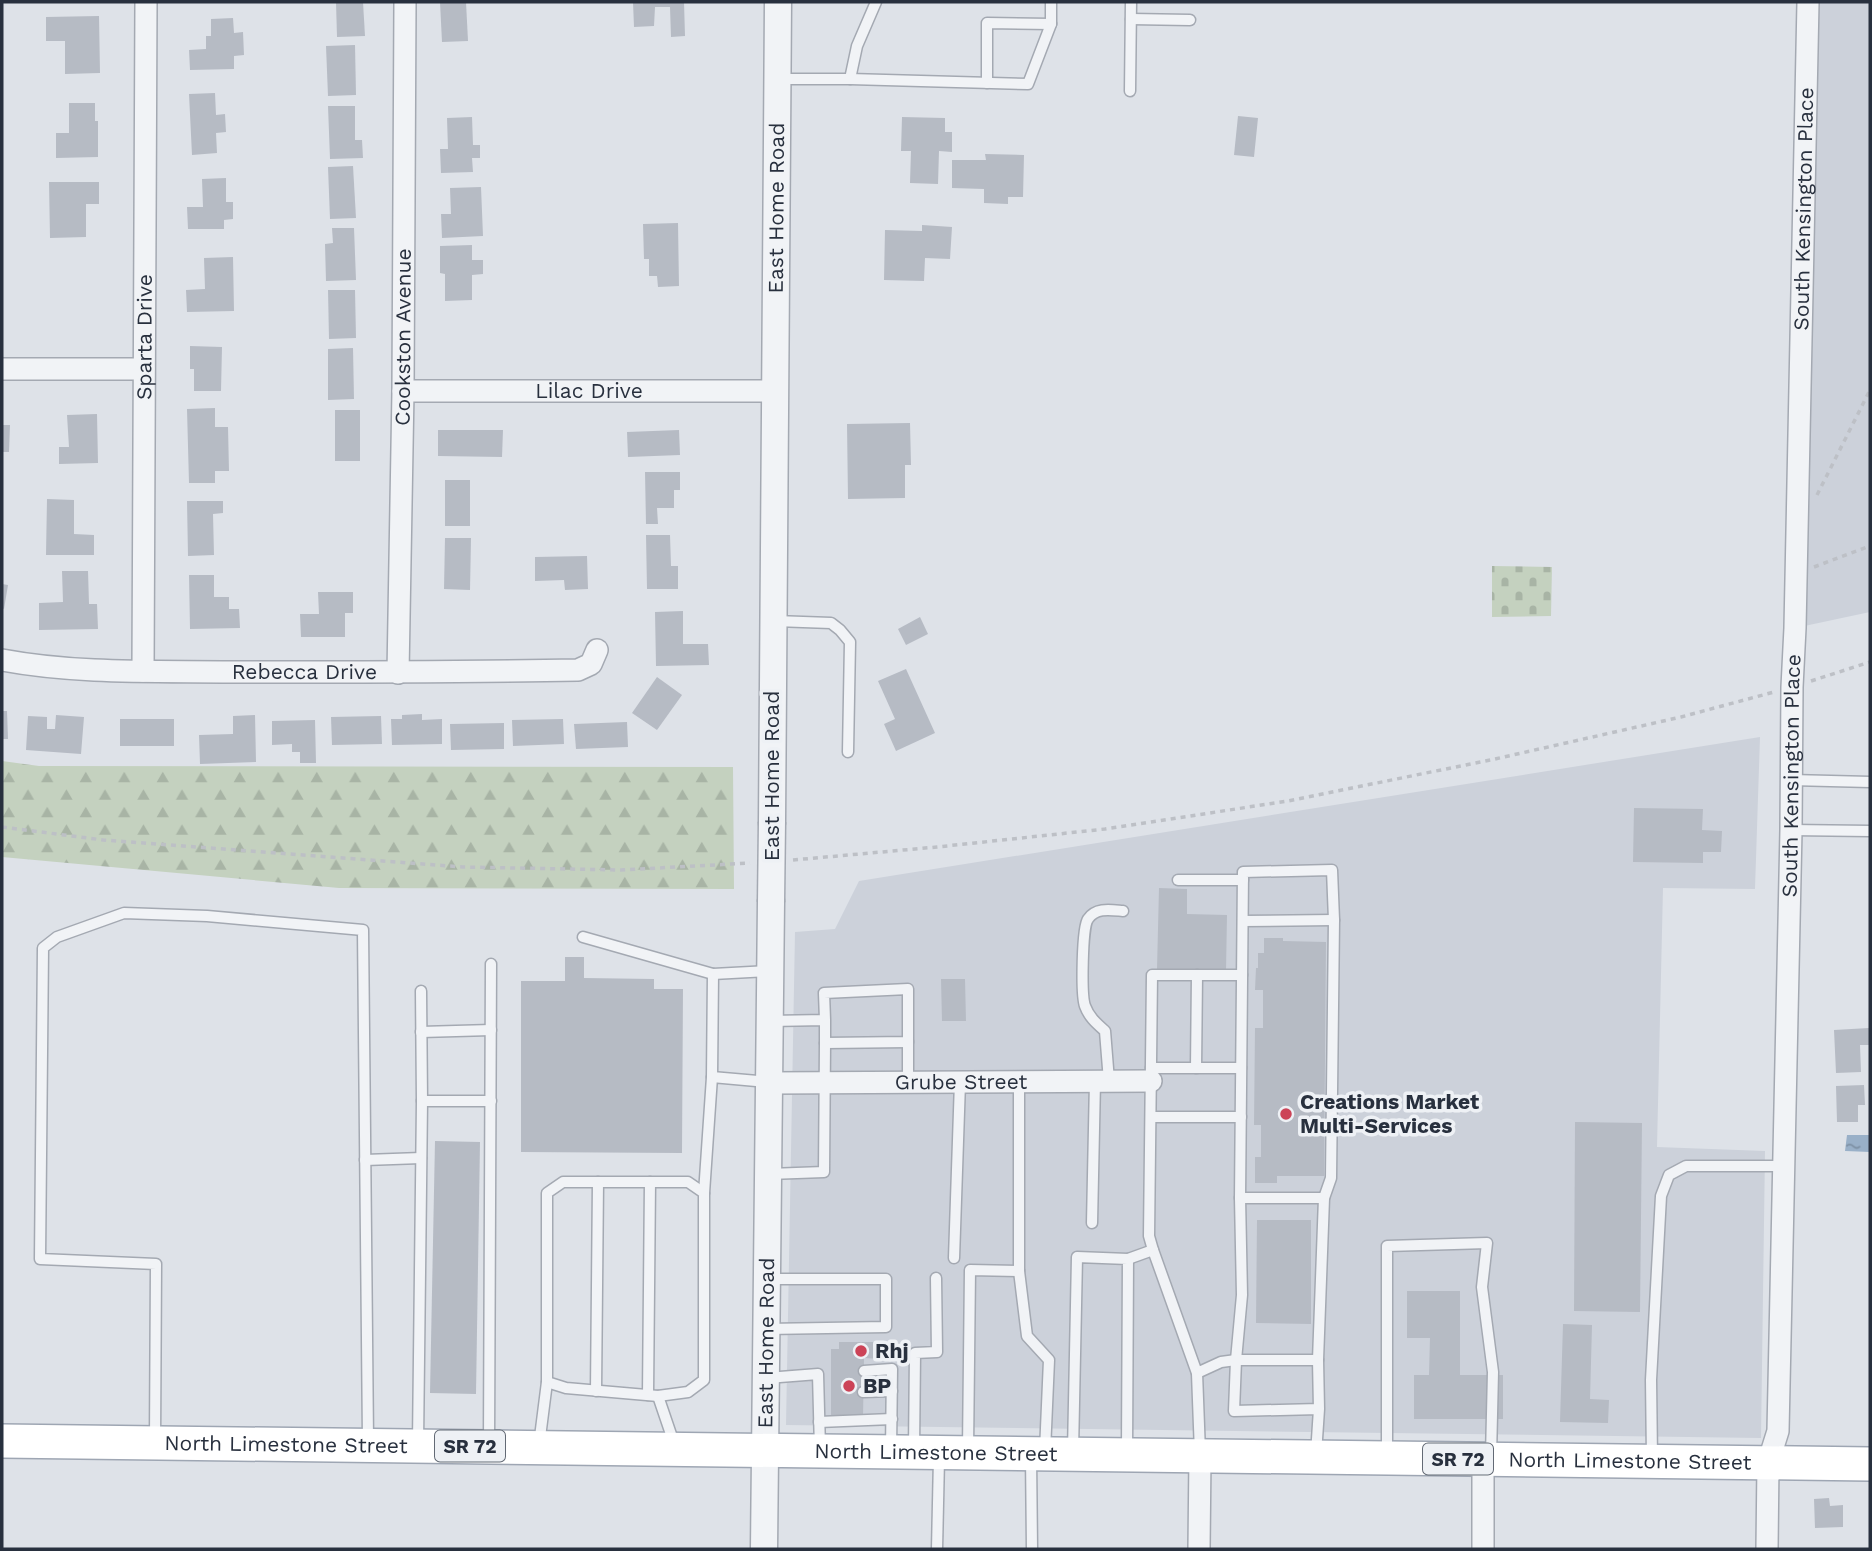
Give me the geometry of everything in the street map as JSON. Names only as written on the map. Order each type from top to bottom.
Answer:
[{"type":"main road","name":"North Limestone Street","points":[[2,1441],[766,1450],[819,1436],[1050,1454],[1870,1464]]},
{"type":"street","name":"Sparta Drive","points":[[143,671],[146,2]]},
{"type":"street","name":"Cookston Avenue","points":[[398,673],[405,2]]},
{"type":"street","name":"East Home Road","points":[[764,1549],[778,2]]},
{"type":"street","name":"South Kensington Place","points":[[1768,1549],[1768,1463],[1778,1431],[1808,2]]},
{"type":"street","points":[[2,369],[144,369]]},
{"type":"street","name":"Lilac Drive","points":[[403,391],[774,391]]},
{"type":"street","name":"Rebecca Drive","points":[[2,660],[62,668],[143,671],[398,673],[578,670],[592,664],[597,650]]},
{"type":"street","name":"Grube Street","points":[[770,1083],[1102,1082],[1151,1075]]},
{"type":"street","points":[[1199,1549],[1200,1455]]},
{"type":"street","points":[[1483,1549],[1487,1460]]},
{"type":"lane","points":[[850,79],[857,46],[876,2]]},
{"type":"lane","points":[[777,79],[1028,84],[1051,24],[1051,2]]},
{"type":"lane","points":[[1130,91],[1131,2]]},
{"type":"lane","points":[[1131,19],[1191,20]]},
{"type":"lane","points":[[987,83],[987,23],[1051,24]]},
{"type":"lane","points":[[773,621],[831,623],[850,642],[848,752]]},
{"type":"lane","points":[[1791,780],[1870,782]]},
{"type":"lane","points":[[1791,830],[1870,831]]},
{"type":"lane","points":[[1316,1457],[1319,1409],[1318,1360],[1324,1198],[1331,1178],[1334,920],[1332,870],[1243,872],[1240,1198],[1242,1295],[1234,1411],[1319,1409]]},
{"type":"lane","points":[[1178,880],[1243,880]]},
{"type":"lane","points":[[1092,1223],[1105,1031],[1091,1019],[1084,1003],[1083,933],[1088,919],[1101,910],[1123,911]]},
{"type":"lane","points":[[155,1442],[156,1264],[40,1259],[43,948],[57,937],[124,913],[207,916],[363,930],[368,1445]]},
{"type":"lane","points":[[1242,921],[1334,920]]},
{"type":"lane","points":[[583,937],[713,974],[771,971]]},
{"type":"lane","points":[[489,1447],[491,964]]},
{"type":"lane","points":[[547,1382],[566,1388],[653,1395],[688,1392],[704,1380],[704,1193],[712,1077],[713,974]]},
{"type":"lane","points":[[1200,1455],[1197,1373],[1149,1236],[1152,975],[1242,975]]},
{"type":"lane","points":[[1196,1068],[1197,975]]},
{"type":"lane","points":[[769,1174],[824,1172],[824,993],[908,989],[908,1082]]},
{"type":"lane","points":[[418,1446],[421,991]]},
{"type":"lane","points":[[770,1021],[825,1020]]},
{"type":"lane","points":[[421,1032],[491,1030]]},
{"type":"lane","points":[[825,1043],[908,1042]]},
{"type":"lane","points":[[1151,1075],[1196,1068],[1241,1068]]},
{"type":"lane","points":[[712,1077],[770,1083]]},
{"type":"lane","points":[[954,1258],[960,1082]]},
{"type":"lane","points":[[1019,1082],[1019,1271],[1027,1336],[1049,1360],[1050,1454]]},
{"type":"lane","points":[[422,1101],[491,1101]]},
{"type":"lane","points":[[1151,1117],[1241,1118]]},
{"type":"lane","points":[[365,1160],[421,1158]]},
{"type":"lane","points":[[1652,1461],[1651,1380],[1661,1196],[1669,1175],[1686,1166],[1784,1166]]},
{"type":"lane","points":[[539,1447],[547,1382],[547,1193],[563,1182],[688,1182],[704,1193]]},
{"type":"lane","points":[[596,1391],[597,1182]]},
{"type":"lane","points":[[650,1182],[653,1395],[676,1449]]},
{"type":"lane","points":[[1240,1198],[1324,1198]]},
{"type":"lane","points":[[1387,1458],[1387,1246],[1487,1243],[1482,1287],[1493,1371],[1487,1460]]},
{"type":"lane","points":[[1032,1549],[1050,1454],[1077,1257],[1128,1259],[1153,1250]]},
{"type":"lane","points":[[1127,1455],[1128,1259]]},
{"type":"lane","points":[[921,1446],[970,1270],[1019,1271]]},
{"type":"lane","points":[[936,1278],[937,1352],[915,1353],[921,1446],[937,1549]]},
{"type":"lane","points":[[768,1279],[886,1279],[886,1327],[768,1329]]},
{"type":"lane","points":[[1197,1373],[1221,1362],[1236,1360],[1318,1360]]},
{"type":"lane","points":[[864,1371],[892,1369],[892,1391],[921,1446]]},
{"type":"lane","points":[[767,1378],[831,1373]]},
{"type":"lane","points":[[818,1374],[825,1394],[819,1436]]},
{"type":"lane","points":[[863,1392],[892,1391]]},
{"type":"path","points":[[1815,499],[1870,390]]},
{"type":"path","points":[[1796,574],[1870,546]]},
{"type":"path","points":[[781,861],[1105,829],[1288,801],[1495,759],[1681,717],[1792,687],[1870,662]]},
{"type":"path","points":[[2,827],[103,840],[463,867],[621,870],[754,862]]},
{"type":"shaded area","points":[[1808,2],[1870,2],[1870,612],[1795,628]]},
{"type":"shaded area","points":[[1760,737],[1755,889],[1663,888],[1657,1147],[1765,1151],[1761,1438],[786,1425],[795,932],[835,929],[859,881]]},
{"type":"green space","points":[[1492,566],[1552,567],[1551,616],[1492,617]]},
{"type":"green space","points":[[2,761],[39,766],[733,767],[734,889],[339,888],[2,857]]},
{"type":"water","points":[[1847,1135],[1870,1135],[1870,1152],[1845,1151]]},
{"type":"building","points":[[336,2],[363,2],[365,36],[337,37]]},
{"type":"building","points":[[440,2],[466,2],[468,41],[442,42]]},
{"type":"building","points":[[633,2],[684,2],[685,36],[671,37],[670,7],[655,7],[654,26],[634,27]]},
{"type":"building","points":[[99,16],[100,73],[65,74],[65,41],[46,41],[46,17]]},
{"type":"building","points":[[233,18],[234,33],[243,32],[244,55],[234,56],[234,69],[190,70],[189,50],[206,49],[206,36],[211,36],[211,19]]},
{"type":"building","points":[[355,45],[356,95],[328,96],[326,46]]},
{"type":"building","points":[[215,93],[216,115],[225,114],[226,132],[216,133],[217,153],[192,155],[189,94]]},
{"type":"building","points":[[69,103],[95,103],[98,157],[56,158],[56,133],[69,133]]},
{"type":"building","points":[[328,106],[355,106],[355,140],[362,140],[363,158],[330,159]]},
{"type":"building","points":[[1238,116],[1258,118],[1254,157],[1234,155]]},
{"type":"building","points":[[472,117],[473,145],[480,145],[480,158],[472,158],[473,172],[441,173],[440,149],[448,149],[447,118]]},
{"type":"building","points":[[902,117],[945,118],[945,132],[952,132],[952,152],[939,151],[938,184],[910,183],[911,151],[901,151]]},
{"type":"building","points":[[985,154],[1024,155],[1023,197],[1008,197],[1008,204],[984,203],[984,189],[952,188],[952,160],[986,160]]},
{"type":"building","points":[[353,166],[356,218],[330,219],[328,167]]},
{"type":"building","points":[[226,178],[226,202],[233,202],[233,219],[224,220],[224,229],[188,229],[187,207],[203,207],[202,179]]},
{"type":"building","points":[[49,182],[99,182],[99,204],[86,204],[86,237],[50,238]]},
{"type":"building","points":[[481,187],[483,236],[442,238],[441,214],[451,214],[450,188]]},
{"type":"building","points":[[678,223],[679,286],[658,287],[657,276],[649,276],[649,259],[644,259],[643,224]]},
{"type":"building","points":[[922,225],[952,227],[950,259],[925,258],[924,281],[884,280],[885,230],[922,231]]},
{"type":"building","points":[[332,228],[354,228],[356,280],[326,281],[325,244],[333,243]]},
{"type":"building","points":[[472,245],[472,260],[483,260],[483,274],[472,275],[472,300],[445,301],[445,274],[440,273],[440,246]]},
{"type":"building","points":[[233,257],[234,311],[187,312],[186,290],[205,289],[204,258]]},
{"type":"building","points":[[328,290],[355,290],[356,338],[329,339]]},
{"type":"building","points":[[190,346],[222,347],[221,391],[194,391]]},
{"type":"building","points":[[353,348],[354,399],[328,400],[328,349]]},
{"type":"building","points":[[215,408],[215,427],[228,427],[229,471],[215,471],[215,483],[189,483],[187,409]]},
{"type":"building","points":[[335,410],[360,410],[360,461],[335,461]]},
{"type":"building","points":[[97,414],[98,463],[59,464],[59,447],[69,447],[67,415]]},
{"type":"building","points":[[910,423],[911,465],[905,465],[905,498],[848,499],[847,424]]},
{"type":"building","points":[[2,425],[10,425],[9,452],[2,452]]},
{"type":"building","points":[[438,430],[503,430],[502,457],[438,456]]},
{"type":"building","points":[[679,430],[680,455],[628,457],[627,432]]},
{"type":"building","points":[[645,472],[680,472],[680,490],[674,490],[674,508],[657,508],[658,524],[646,524]]},
{"type":"building","points":[[445,480],[470,480],[470,526],[445,526]]},
{"type":"building","points":[[47,499],[74,500],[74,534],[94,535],[94,555],[46,555]]},
{"type":"building","points":[[187,501],[223,501],[223,513],[213,514],[214,555],[188,556]]},
{"type":"building","points":[[646,535],[670,535],[671,566],[678,566],[678,589],[647,589]]},
{"type":"building","points":[[445,538],[471,538],[470,590],[444,589]]},
{"type":"building","points":[[587,556],[588,589],[565,590],[564,580],[535,581],[535,557]]},
{"type":"building","points":[[62,571],[88,571],[89,604],[97,604],[98,629],[39,630],[39,603],[63,602]]},
{"type":"building","points":[[189,575],[214,575],[214,597],[229,597],[229,609],[239,609],[240,628],[190,629]]},
{"type":"building","points":[[2,584],[8,585],[4,609],[2,608]]},
{"type":"building","points":[[318,592],[353,592],[353,613],[345,613],[345,637],[301,637],[300,614],[319,614]]},
{"type":"building","points":[[683,611],[683,644],[708,644],[709,665],[656,666],[655,612]]},
{"type":"building","points":[[920,617],[928,634],[906,645],[898,629]]},
{"type":"building","points":[[906,669],[935,733],[896,751],[884,724],[895,719],[878,681]]},
{"type":"building","points":[[657,677],[682,695],[657,730],[632,713]]},
{"type":"building","points":[[2,711],[7,711],[8,739],[2,739]]},
{"type":"building","points":[[422,714],[422,720],[442,719],[442,744],[392,745],[391,719],[402,719],[402,715]]},
{"type":"building","points":[[56,715],[84,717],[81,754],[26,750],[28,716],[47,717],[47,729],[55,729]]},
{"type":"building","points":[[255,715],[256,762],[200,764],[199,735],[233,734],[233,716]]},
{"type":"building","points":[[381,716],[382,744],[332,745],[331,717]]},
{"type":"building","points":[[120,719],[174,719],[174,746],[120,746]]},
{"type":"building","points":[[563,719],[564,744],[513,746],[512,720]]},
{"type":"building","points":[[315,720],[316,763],[300,763],[300,752],[292,752],[292,744],[272,745],[272,721]]},
{"type":"building","points":[[627,722],[628,747],[576,749],[574,724]]},
{"type":"building","points":[[504,723],[504,749],[451,750],[450,724]]},
{"type":"building","points":[[1634,808],[1703,809],[1702,830],[1722,831],[1721,852],[1703,852],[1703,863],[1633,862]]},
{"type":"building","points":[[1159,888],[1187,889],[1187,914],[1227,915],[1226,971],[1157,969]]},
{"type":"building","points":[[1264,938],[1326,942],[1324,1176],[1277,1176],[1277,1183],[1255,1183],[1255,1157],[1261,1157],[1261,1125],[1254,1125],[1255,1028],[1263,1028],[1263,990],[1255,990],[1258,953],[1264,953]]},
{"type":"building","points":[[565,957],[584,957],[584,978],[654,979],[654,989],[683,989],[682,1153],[521,1152],[521,981],[565,981]]},
{"type":"building","points":[[941,979],[965,979],[966,1021],[942,1021]]},
{"type":"building","points":[[1869,1028],[1870,1045],[1860,1045],[1861,1072],[1836,1073],[1834,1030]]},
{"type":"building","points":[[1864,1085],[1865,1105],[1858,1105],[1858,1122],[1837,1122],[1836,1086]]},
{"type":"building","points":[[1575,1122],[1642,1123],[1640,1312],[1574,1311]]},
{"type":"building","points":[[435,1141],[480,1142],[476,1394],[430,1393]]},
{"type":"building","points":[[1257,1220],[1311,1220],[1311,1324],[1256,1323]]},
{"type":"building","points":[[1407,1291],[1460,1291],[1460,1375],[1503,1375],[1503,1419],[1414,1419],[1414,1375],[1429,1375],[1430,1338],[1407,1338]]},
{"type":"building","points":[[1563,1324],[1592,1325],[1590,1399],[1609,1400],[1608,1423],[1560,1422]]},
{"type":"building","points":[[839,1342],[882,1342],[882,1359],[864,1358],[863,1418],[831,1418],[831,1349],[839,1349]]},
{"type":"building","points":[[1829,1498],[1830,1506],[1843,1505],[1843,1527],[1815,1528],[1814,1499]]},
{"type":"place","name":"Creations Market Multi-Services","points":[[1286,1114]]},
{"type":"place","name":"Rhj","points":[[861,1351]]},
{"type":"place","name":"BP","points":[[849,1386]]}]
